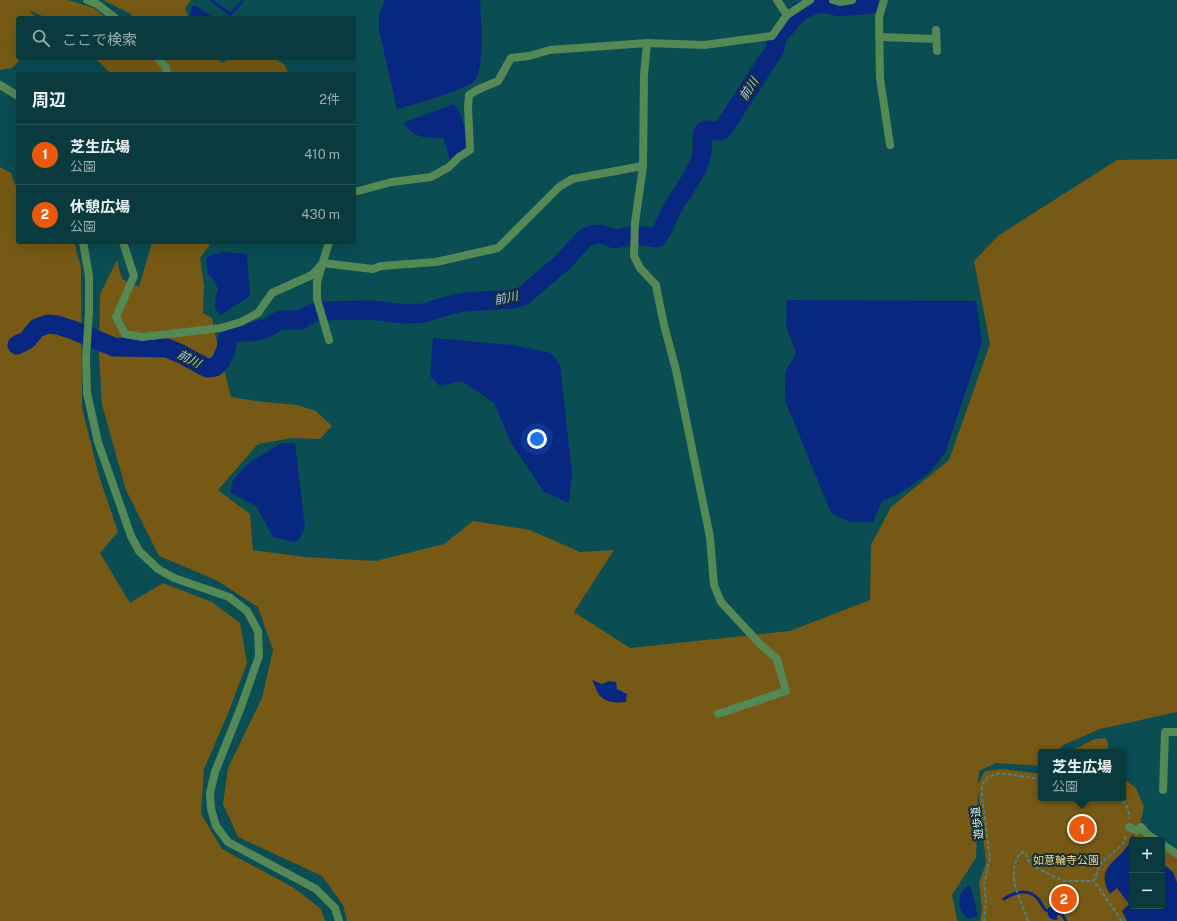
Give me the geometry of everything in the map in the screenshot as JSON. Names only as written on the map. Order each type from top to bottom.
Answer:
[{"type":"street","points":[[87,0],[98,4],[112,16]]},
{"type":"street","points":[[777,0],[788,15]]},
{"type":"street","points":[[356,191],[392,182],[431,177],[449,167],[459,157],[470,150],[468,107],[470,95],[477,90],[498,81],[511,58],[529,56],[550,50],[647,43],[704,45],[772,36],[788,15],[810,0]]},
{"type":"street","points":[[833,0],[840,2],[852,0]]},
{"type":"street","points":[[884,0],[879,17],[880,78],[890,145]]},
{"type":"street","points":[[936,30],[937,51]]},
{"type":"street","points":[[879,38],[936,38]]},
{"type":"street","points":[[647,43],[644,75],[643,166],[635,223],[634,256],[640,268],[656,285],[664,325],[676,370],[710,537],[714,585],[721,602],[760,644],[777,659],[786,691],[718,714]]},
{"type":"street","points":[[159,60],[166,67],[167,72]]},
{"type":"street","points":[[0,85],[16,95]]},
{"type":"street","points":[[323,263],[373,269],[381,266],[436,262],[498,248],[559,187],[572,179],[643,166]]},
{"type":"street","points":[[85,244],[89,276],[89,312],[86,358],[87,393],[98,442],[131,536],[139,551],[158,569],[174,578],[229,597],[247,611],[258,631],[259,656],[241,707],[215,772],[210,793],[211,809],[216,826],[228,842],[316,889],[335,908],[339,921]]},
{"type":"street","points":[[124,244],[134,276],[116,317],[125,334],[142,337],[221,328],[241,322],[258,313],[272,293],[312,275],[323,263]]},
{"type":"street","points":[[329,244],[317,282],[317,299],[329,340]]},
{"type":"street","points":[[1163,790],[1165,732],[1177,732]]},
{"type":"street","points":[[1129,827],[1137,831],[1141,827],[1151,837]]},
{"type":"street","points":[[1165,846],[1177,854]]},
{"type":"path","name":"遊歩道","points":[[984,921],[986,902],[984,884],[990,858],[982,785],[988,777],[999,773],[1038,779]]},
{"type":"path","points":[[1094,881],[1100,864],[1123,844],[1129,827],[1130,811],[1123,801]]},
{"type":"path","points":[[1028,921],[1022,904],[1017,897],[1013,872],[1017,857],[1020,853],[1025,852],[1030,864],[1056,879],[1066,882],[1094,881]]},
{"type":"path","points":[[1094,881],[1122,921]]},
{"type":"green space","points":[[0,0],[68,0],[94,8],[104,16],[42,16],[28,10],[35,16],[16,16],[16,60],[20,60],[12,68],[0,70]]},
{"type":"green space","points":[[103,0],[191,0],[185,8],[188,16],[131,16],[133,9],[131,14]]},
{"type":"green space","points":[[97,60],[219,60],[222,63],[228,60],[277,60],[284,64],[288,72],[109,72]]},
{"type":"green space","name":"如意輪寺公園","points":[[1177,159],[1177,712],[1100,729],[1063,745],[1060,749],[1038,749],[1038,766],[996,763],[979,771],[978,784],[985,771],[1003,769],[1038,774],[1038,801],[1126,801],[1126,780],[1136,788],[1144,807],[1139,829],[1152,837],[1129,837],[1129,909],[1165,909],[1165,845],[1177,853],[1177,921],[980,921],[982,909],[979,883],[986,863],[978,790],[976,858],[952,895],[957,920],[959,921],[347,921],[343,905],[322,876],[238,837],[223,804],[228,768],[262,698],[273,650],[258,607],[216,580],[159,556],[126,490],[102,405],[99,355],[100,294],[117,260],[122,279],[139,287],[151,244],[209,244],[200,258],[204,286],[203,313],[212,318],[231,397],[297,405],[316,411],[332,426],[320,439],[292,438],[258,444],[218,490],[250,514],[253,550],[305,557],[376,561],[444,544],[473,521],[530,530],[580,552],[614,550],[574,612],[630,648],[790,631],[870,600],[871,545],[891,507],[949,460],[990,344],[974,261],[999,235],[1117,160]]},
{"type":"green space","points":[[0,167],[11,173],[16,187],[16,244],[75,244],[81,267],[82,408],[99,476],[118,532],[100,553],[130,603],[163,583],[212,602],[240,623],[247,663],[227,716],[204,769],[201,814],[222,849],[294,888],[321,909],[325,921],[0,921]]},
{"type":"green space","points":[[1106,738],[1108,749],[1074,749],[1095,739]]},
{"type":"shaded area","points":[[385,0],[480,0],[481,54],[478,74],[475,80],[451,93],[397,109],[379,30],[379,15]]},
{"type":"shaded area","points":[[192,6],[196,6],[211,16],[191,16]]},
{"type":"shaded area","points":[[454,104],[458,109],[462,120],[468,150],[451,164],[443,138],[416,135],[403,123]]},
{"type":"shaded area","points":[[223,252],[247,254],[250,296],[221,315],[215,309],[215,300],[218,289],[214,280],[208,274],[206,259],[212,254],[219,254]]},
{"type":"shaded area","points":[[787,300],[976,301],[982,342],[945,453],[929,473],[900,493],[882,501],[873,522],[850,522],[831,513],[785,402],[785,373],[796,353],[786,326]]},
{"type":"shaded area","points":[[433,338],[513,345],[551,353],[560,365],[572,474],[569,503],[544,492],[511,443],[494,403],[462,381],[440,386],[430,376]]},
{"type":"shaded area","points":[[282,443],[295,443],[305,528],[300,538],[295,542],[273,537],[256,506],[230,492],[233,480],[250,462]]},
{"type":"shaded area","points":[[592,680],[602,684],[609,681],[616,682],[617,689],[627,694],[626,702],[605,700],[597,692]]},
{"type":"shaded area","points":[[1129,844],[1129,904],[1117,888],[1110,894],[1105,875],[1107,868]]},
{"type":"shaded area","points":[[1165,865],[1173,872],[1177,882],[1177,921],[1127,921],[1122,911],[1129,904],[1129,909],[1165,909]]},
{"type":"shaded area","points":[[970,885],[978,916],[968,919],[962,911],[959,901],[962,892]]},
{"type":"shaded area","points":[[1058,905],[1057,920],[1052,919],[1048,915],[1048,908]]},
{"type":"waterway","points":[[211,0],[230,14],[242,2],[242,0]]},
{"type":"waterway","name":"前川","points":[[17,345],[27,340],[37,328],[48,324],[57,325],[114,347],[167,348],[207,368],[215,367],[221,361],[226,349],[228,337],[231,334],[238,332],[253,332],[267,328],[280,320],[300,320],[313,313],[324,311],[371,310],[404,314],[425,313],[449,305],[465,302],[514,299],[523,296],[563,262],[585,238],[592,235],[601,234],[615,239],[636,235],[657,238],[669,214],[697,168],[702,153],[702,134],[706,130],[720,131],[723,129],[775,49],[777,37],[800,11],[816,4],[823,3],[840,7],[873,4],[875,0]]},
{"type":"waterway","points":[[1004,899],[1017,893],[1031,893],[1039,900],[1046,910],[1062,914],[1066,921]]},
{"type":"place","name":"芝生広場","points":[[1082,829]]},
{"type":"place","name":"休憩広場","points":[[1064,899]]}]
